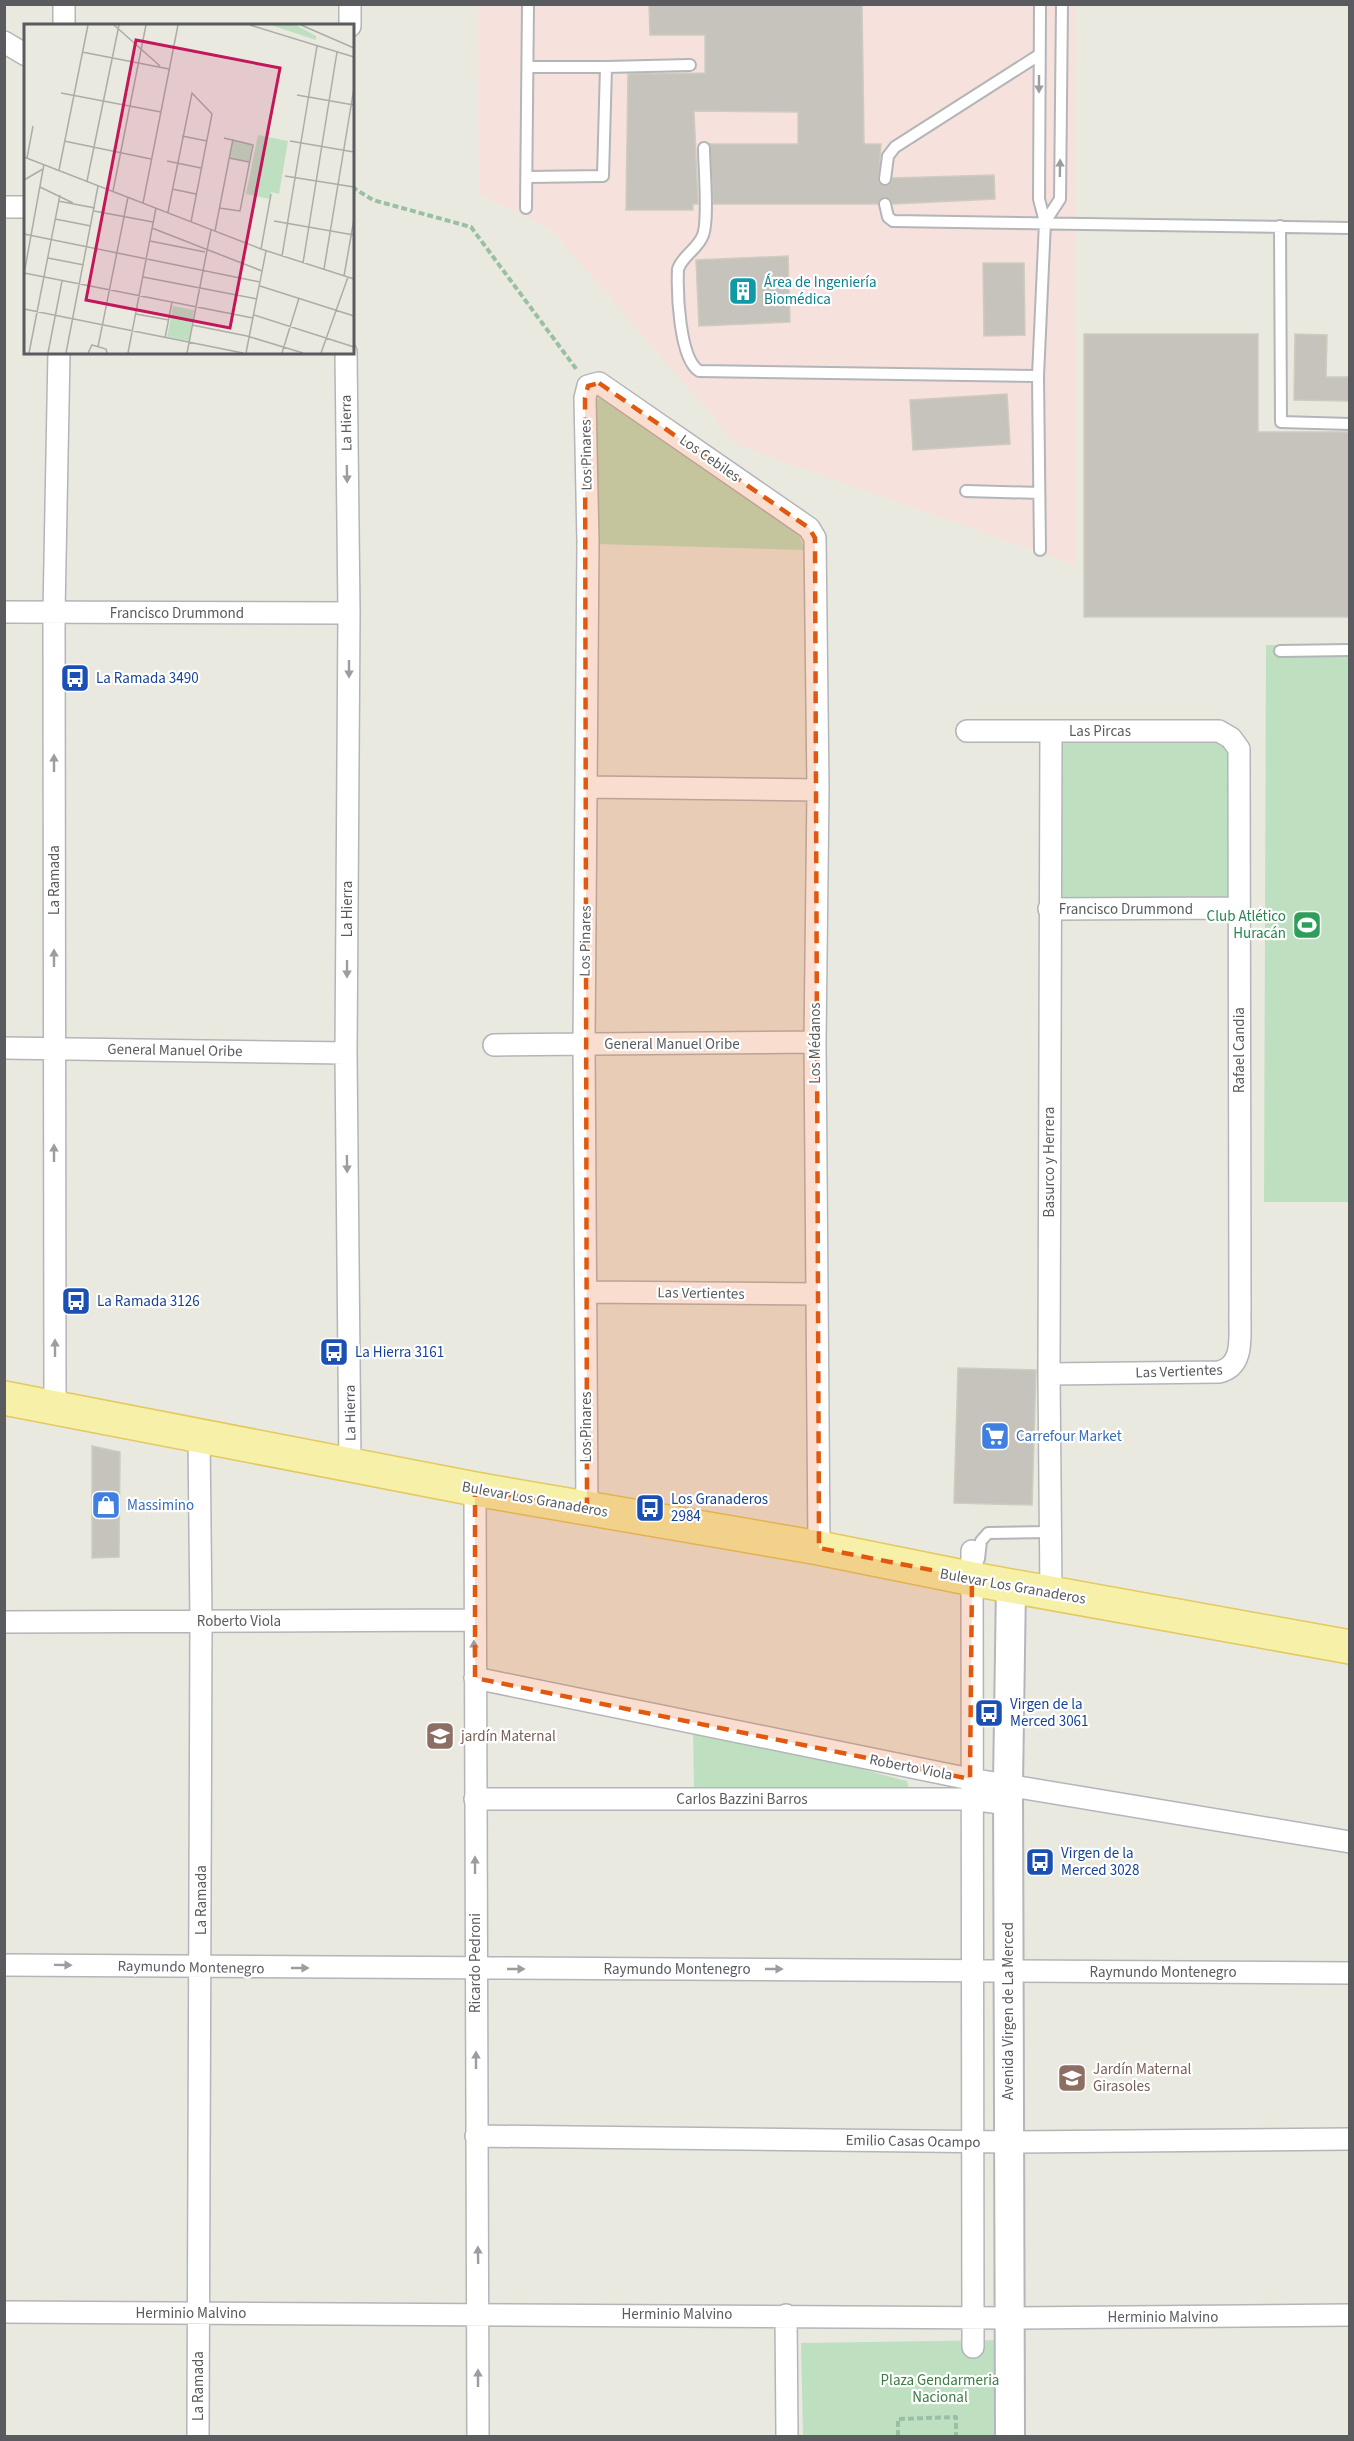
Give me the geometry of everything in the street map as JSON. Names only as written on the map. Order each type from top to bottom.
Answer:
[{"type":"main road","name":"Bulevar Los Granaderos","points":[[4,1398],[475,1489],[819,1548],[974,1570],[1011,1586],[1350,1647]]},
{"type":"main road","name":"Avenida Virgen de La Merced","points":[[1010,2436],[1008,1794],[1011,1586]]},
{"type":"street","points":[[64,4],[64,24]]},
{"type":"street","points":[[350,4],[350,24]]},
{"type":"street","points":[[4,42],[24,54]]},
{"type":"street","points":[[4,207],[24,207]]},
{"type":"street","name":"La Ramada","points":[[55,1407],[54,612],[59,354]]},
{"type":"street","name":"La Hierra","points":[[346,354],[349,613],[346,1053],[350,1465]]},
{"type":"street","name":"Los Cebiles","points":[[594,384],[809,528],[815,538]]},
{"type":"street","name":"Los Pinares","points":[[587,1508],[584,1044],[588,542],[585,398],[594,384]]},
{"type":"street","name":"Los Médanos","points":[[815,538],[818,790],[815,1042],[819,1548]]},
{"type":"street","name":"Francisco Drummond","points":[[4,612],[349,613]]},
{"type":"street","name":"Las Pircas","points":[[967,731],[1219,731],[1231,738]]},
{"type":"street","name":"Basurco y Herrera","points":[[1051,731],[1048,1374],[1051,1593]]},
{"type":"street","name":"Rafael Candia","points":[[1231,738],[1239,748],[1239,1351],[1235,1364]]},
{"type":"street","points":[[586,787],[818,790]]},
{"type":"street","name":"Francisco Drummond","points":[[1049,909],[1239,908]]},
{"type":"street","name":"General Manuel Oribe","points":[[494,1045],[815,1042]]},
{"type":"street","name":"General Manuel Oribe","points":[[4,1048],[346,1053]]},
{"type":"street","name":"Las Vertientes","points":[[586,1292],[816,1294]]},
{"type":"street","name":"Las Vertientes","points":[[1048,1374],[1219,1372],[1230,1370],[1235,1364]]},
{"type":"street","name":"La Ramada","points":[[198,2436],[201,1621],[199,1436]]},
{"type":"street","name":"Ricardo Pedroni","points":[[475,1489],[477,2436]]},
{"type":"street","points":[[973,2347],[971,1789],[974,1570]]},
{"type":"street","name":"Roberto Viola","points":[[4,1622],[474,1620]]},
{"type":"street","name":"Roberto Viola","points":[[475,1678],[971,1789]]},
{"type":"street","name":"Carlos Bazzini Barros","points":[[475,1799],[971,1789],[1008,1794]]},
{"type":"street","points":[[1008,1794],[1350,1842]]},
{"type":"street","name":"Raymundo Montenegro","points":[[4,1965],[1350,1973]]},
{"type":"street","name":"Emilio Casas Ocampo","points":[[476,2136],[1009,2142],[1350,2139]]},
{"type":"street","name":"Herminio Malvino","points":[[4,2312],[478,2313],[1010,2318],[1350,2315]]},
{"type":"street","points":[[786,2315],[787,2436]]},
{"type":"lane","points":[[526,208],[528,4]]},
{"type":"lane","points":[[1040,4],[1040,199],[1045,222],[1038,376],[1040,550]]},
{"type":"lane","points":[[1045,222],[1060,199],[1062,4]]},
{"type":"lane","points":[[885,178],[888,156],[895,147],[1039,55]]},
{"type":"lane","points":[[528,67],[690,65]]},
{"type":"lane","points":[[527,177],[603,176],[606,67]]},
{"type":"lane","points":[[704,148],[705,231],[693,249],[681,260],[678,269],[686,351],[692,366],[699,371],[1038,376]]},
{"type":"lane","points":[[885,204],[888,218],[893,221],[1350,228]]},
{"type":"lane","points":[[1280,226],[1281,422],[1350,424]]},
{"type":"lane","points":[[966,491],[1039,493]]},
{"type":"lane","points":[[1280,651],[1350,650]]},
{"type":"lane","points":[[974,1570],[983,1536],[988,1533],[1051,1532]]},
{"type":"path","points":[[354,188],[374,200],[471,227],[594,384]]},
{"type":"path","points":[[898,2436],[898,2419],[956,2417],[957,2436]]},
{"type":"highlighted area","points":[[599,383],[809,528],[815,538],[819,1548],[972,1578],[970,1779],[475,1678],[475,1489],[587,1508],[585,398],[588,386]]},
{"type":"shaded area","points":[[478,5],[1076,5],[1075,565],[737,445],[552,230],[479,194]]},
{"type":"green space","points":[[602,395],[798,533],[805,550],[597,544],[595,402]]},
{"type":"green space","name":"Club Atlético Huracán","points":[[1266,645],[1349,647],[1349,1202],[1264,1202]]},
{"type":"green space","points":[[1049,732],[1231,738],[1239,908],[1049,909]]},
{"type":"green space","points":[[693,1725],[907,1781],[909,1789],[694,1793]]},
{"type":"green space","name":"Plaza Gendarmeria Nacional","points":[[1001,2340],[1003,2436],[803,2436],[801,2343]]},
{"type":"building","points":[[649,4],[862,4],[864,144],[881,144],[878,182],[885,186],[891,184],[893,178],[994,175],[995,199],[893,204],[890,199],[884,197],[878,204],[713,204],[710,144],[798,144],[798,112],[694,111],[698,204],[693,204],[693,210],[626,210],[628,74],[705,73],[705,35],[650,35]]},
{"type":"building","name":"Área de Ingeniería Biomédica","points":[[788,256],[790,322],[699,326],[696,260]]},
{"type":"building","points":[[983,263],[1024,263],[1025,335],[984,336]]},
{"type":"building","points":[[1084,334],[1258,334],[1258,432],[1350,432],[1350,617],[1084,617]]},
{"type":"building","points":[[1295,334],[1327,335],[1326,377],[1350,377],[1350,401],[1294,400]]},
{"type":"building","points":[[1007,394],[1010,444],[913,450],[910,400]]},
{"type":"building","name":"Carrefour Market","points":[[958,1368],[1036,1370],[1032,1505],[954,1503]]},
{"type":"building","name":"Massimino","points":[[92,1446],[120,1452],[119,1557],[92,1558]]},
{"type":"place","name":"Área de Ingeniería Biomédica","points":[[743,291]]},
{"type":"place","name":"La Ramada 3490","points":[[75,678]]},
{"type":"place","name":"Club Atlético Huracán","points":[[1307,925]]},
{"type":"place","name":"La Ramada 3126","points":[[76,1301]]},
{"type":"place","name":"La Hierra 3161","points":[[334,1352]]},
{"type":"place","name":"Carrefour Market","points":[[995,1436]]},
{"type":"place","name":"Massimino","points":[[106,1505]]},
{"type":"place","name":"Los Granaderos 2984","points":[[650,1508]]},
{"type":"place","name":"Virgen de la Merced 3061","points":[[989,1713]]},
{"type":"place","name":"jardín Maternal","points":[[440,1736]]},
{"type":"place","name":"Virgen de la Merced 3028","points":[[1040,1862]]},
{"type":"place","name":"Jardín Maternal Girasoles","points":[[1072,2078]]}]
